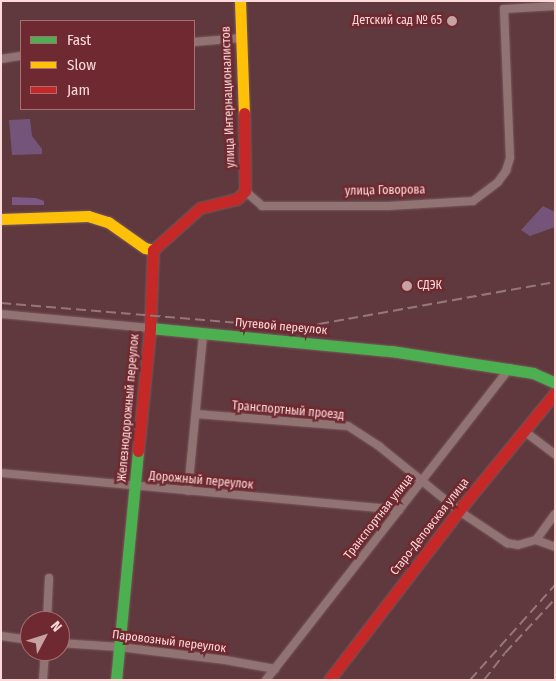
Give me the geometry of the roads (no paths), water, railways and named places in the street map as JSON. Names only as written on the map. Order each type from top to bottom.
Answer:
[{"type":"street","name":"улица Интернационалистов","points":[[240,1],[245,191]]},
{"type":"street","name":"улица Говорова","points":[[245,191],[262,206],[388,206],[473,201],[498,182],[506,171],[510,158],[504,8],[555,6]]},
{"type":"street","points":[[195,42],[241,38]]},
{"type":"street","points":[[1,59],[20,56]]},
{"type":"street","points":[[1,219],[88,216],[108,222],[145,248],[153,250],[200,208],[237,199],[245,191]]},
{"type":"street","name":"Железнодорожный переулок","points":[[116,680],[150,328],[153,250]]},
{"type":"street","name":"Путевой переулок","points":[[1,314],[391,351],[510,368],[533,373],[555,383]]},
{"type":"street","points":[[188,490],[203,334]]},
{"type":"street","name":"Транспортная улица","points":[[266,680],[510,368]]},
{"type":"street","name":"Старо-Деповская улица","points":[[330,680],[458,511],[555,392]]},
{"type":"street","name":"Транспортный проезд","points":[[196,414],[348,426],[380,447],[458,511],[507,543],[518,545],[536,540]]},
{"type":"street","points":[[524,431],[555,454]]},
{"type":"street","name":"Дорожный переулок","points":[[1,473],[399,510]]},
{"type":"street","points":[[555,514],[536,540],[555,547]]},
{"type":"street","points":[[47,611],[49,578]]},
{"type":"street","points":[[2,634],[20,638]]},
{"type":"street","name":"Паровозный переулок","points":[[70,644],[119,647],[224,660],[275,669]]},
{"type":"street","points":[[43,680],[44,661]]},
{"type":"railway","points":[[1,303],[287,327],[319,324],[555,282]]},
{"type":"railway","points":[[470,680],[555,585]]},
{"type":"railway","points":[[484,680],[505,653],[555,599]]},
{"type":"place","name":"Детский сад № 65","points":[[452,21]]},
{"type":"place","name":"СДЭК","points":[[407,286]]}]
